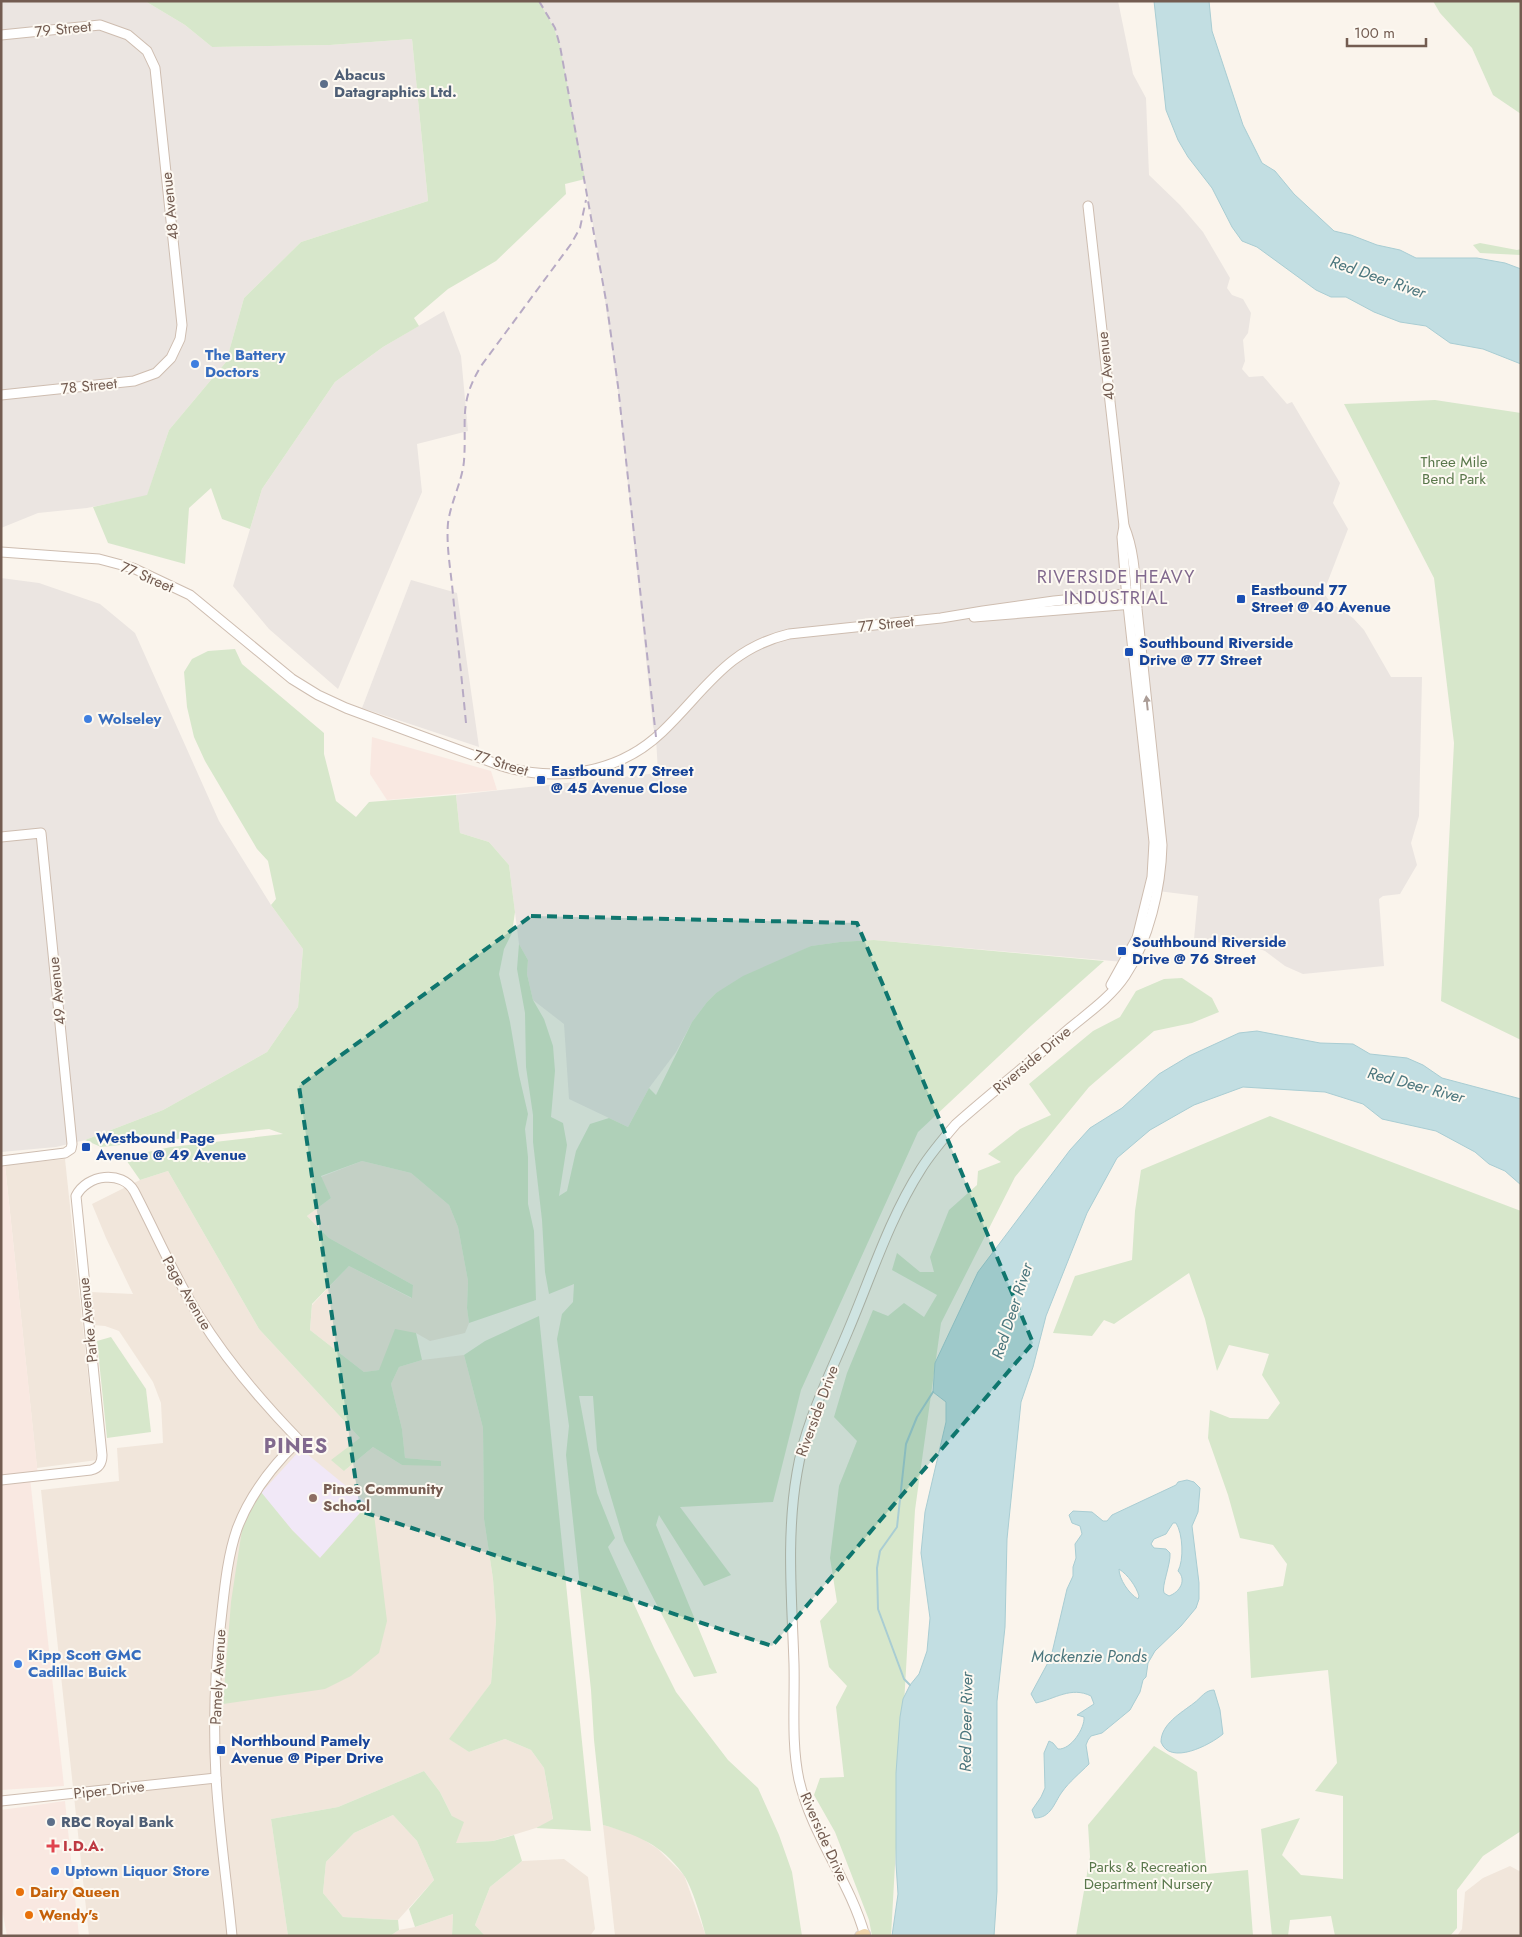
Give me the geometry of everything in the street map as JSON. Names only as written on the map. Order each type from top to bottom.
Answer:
[{"type":"street","name":"79 Street","points":[[1,35],[100,25],[128,35],[147,51]]},
{"type":"street","name":"48 Avenue","points":[[147,51],[156,68],[182,325],[180,339],[169,360]]},
{"type":"street","name":"40 Avenue","points":[[1088,206],[1124,526],[1135,572],[1132,604]]},
{"type":"street","name":"78 Street","points":[[1,396],[134,381],[156,373],[169,360]]},
{"type":"street","name":"77 Street","points":[[1,552],[52,554],[99,559],[133,568],[190,595],[292,679],[318,695],[346,708],[502,766],[544,774],[586,771],[606,766],[625,757],[662,732],[734,659],[765,641],[789,634],[954,617],[987,617],[1132,604]]},
{"type":"street","name":"77 Street","points":[[1,558],[52,554]]},
{"type":"street","name":"77 Street","points":[[954,617],[992,609],[1132,593]]},
{"type":"street","name":"Riverside Drive","points":[[863,1935],[859,1914],[811,1815],[799,1780],[795,1755],[791,1534],[800,1452],[817,1403],[882,1248],[899,1209],[920,1170],[956,1124],[1103,1000],[1137,938],[1150,890],[1154,867],[1154,842],[1132,604]]},
{"type":"street","name":"49 Avenue","points":[[1,837],[41,833],[71,1132],[71,1149],[62,1154],[1,1161]]},
{"type":"street","name":"Page Avenue","points":[[76,1196],[84,1186],[104,1177],[118,1177],[130,1184],[199,1317],[242,1378],[299,1440]]},
{"type":"street","name":"Parke Avenue","points":[[1,1480],[94,1469],[101,1462],[101,1445],[76,1196]]},
{"type":"street","name":"Pamely Avenue","points":[[232,1936],[216,1778],[215,1701],[219,1635],[235,1536],[252,1497],[262,1480],[299,1440]]},
{"type":"street","name":"Piper Drive","points":[[1,1801],[216,1778]]},
{"type":"highlighted area","points":[[531,916],[857,923],[1033,1343],[772,1646],[360,1511],[299,1086]]},
{"type":"shaded area","points":[[1,1],[145,1],[185,25],[212,47],[330,45],[412,39],[428,201],[301,242],[244,298],[226,362],[169,430],[147,496],[87,508],[38,513],[1,528]]},
{"type":"shaded area","points":[[539,1],[1118,1],[1133,74],[1146,98],[1149,175],[1180,205],[1203,232],[1230,278],[1227,288],[1232,295],[1243,299],[1251,313],[1248,333],[1243,340],[1245,361],[1242,369],[1249,377],[1263,376],[1287,404],[1292,402],[1340,483],[1333,503],[1348,529],[1326,586],[1325,595],[1331,603],[1353,618],[1364,630],[1391,677],[1422,677],[1419,816],[1411,843],[1417,865],[1400,894],[1383,896],[1379,899],[1384,966],[1303,974],[1285,966],[1265,951],[1257,948],[1194,939],[1198,896],[1150,890],[1124,962],[874,940],[811,946],[716,993],[692,1022],[676,1052],[649,1088],[628,1127],[569,1099],[564,1024],[533,1000],[527,974],[528,960],[519,944],[509,865],[489,842],[460,833],[456,795],[658,773],[656,737],[653,726],[619,398],[598,252],[560,47],[554,28]]},
{"type":"shaded area","points":[[444,311],[461,356],[468,431],[417,444],[422,492],[338,689],[269,629],[233,586],[262,489],[335,382],[383,347]]},
{"type":"shaded area","points":[[1,578],[39,583],[100,604],[135,633],[219,821],[271,905],[303,949],[298,1007],[267,1052],[163,1110],[85,1140],[56,1147],[1,1152]]},
{"type":"shaded area","points":[[411,580],[457,593],[479,747],[362,708]]},
{"type":"shaded area","points":[[372,737],[491,771],[497,790],[387,800],[370,774]]},
{"type":"shaded area","points":[[65,1159],[97,1460],[37,1468],[5,1165]]},
{"type":"shaded area","points":[[362,1161],[411,1173],[449,1205],[458,1227],[468,1281],[467,1308],[469,1323],[465,1333],[430,1341],[416,1333],[379,1370],[364,1372],[310,1330],[312,1305],[349,1266],[411,1298],[413,1285],[329,1238],[307,1216],[331,1198],[321,1177]]},
{"type":"shaded area","points":[[5,1165],[38,1476],[30,1478],[64,1786],[1,1790],[1,1166]]},
{"type":"shaded area","points":[[168,1171],[259,1329],[360,1438],[344,1471],[373,1447],[402,1465],[441,1461],[405,1458],[402,1429],[391,1384],[399,1367],[422,1360],[464,1355],[483,1428],[484,1519],[493,1579],[496,1621],[491,1683],[450,1739],[469,1752],[505,1739],[531,1750],[544,1768],[553,1820],[536,1828],[493,1841],[455,1843],[452,1816],[440,1792],[424,1771],[338,1807],[271,1819],[288,1936],[89,1936],[41,1490],[119,1481],[117,1448],[163,1443],[161,1403],[153,1382],[119,1331],[105,1326],[93,1325],[90,1292],[133,1294],[92,1204],[140,1180]]},
{"type":"shaded area","name":"Pines Community School","points":[[301,1449],[368,1504],[320,1558],[292,1530],[261,1493]]},
{"type":"shaded area","points":[[65,1801],[79,1936],[7,1936],[1,1904],[1,1810]]},
{"type":"shaded area","points":[[393,1815],[417,1841],[434,1880],[398,1920],[343,1917],[323,1893],[326,1862],[354,1833]]},
{"type":"shaded area","points":[[603,1825],[635,1834],[658,1849],[684,1875],[706,1936],[615,1936]]},
{"type":"shaded area","points":[[564,1859],[588,1877],[595,1929],[590,1936],[485,1936],[475,1925],[490,1887],[522,1861]]},
{"type":"shaded area","points":[[1510,1866],[1521,1872],[1521,1936],[1457,1936],[1462,1929],[1465,1892],[1483,1878]]},
{"type":"shaded area","points":[[453,1914],[452,1936],[390,1936],[399,1930],[415,1927]]},
{"type":"green space","points":[[145,1],[539,1],[554,28],[560,46],[585,179],[565,184],[566,194],[496,261],[448,289],[414,318],[419,326],[383,347],[335,382],[262,489],[250,529],[222,519],[211,488],[189,508],[185,564],[108,543],[93,507],[147,495],[169,430],[226,362],[244,298],[301,242],[428,201],[412,39],[330,45],[212,47],[185,25]]},
{"type":"green space","points":[[1433,1],[1521,1],[1521,114],[1493,95],[1472,48],[1440,13]]},
{"type":"green space","points":[[1480,243],[1517,250],[1521,249],[1521,255],[1480,253],[1473,245]]},
{"type":"green space","name":"Three Mile Bend Park","points":[[1435,400],[1521,413],[1521,1040],[1441,1001],[1454,743],[1434,578],[1344,404]]},
{"type":"green space","points":[[235,649],[242,664],[324,733],[324,754],[336,801],[356,817],[369,802],[456,795],[460,833],[489,842],[509,865],[515,912],[512,933],[504,949],[499,974],[528,1114],[525,1129],[528,1157],[528,1204],[534,1231],[536,1300],[469,1323],[467,1308],[468,1281],[458,1227],[449,1205],[411,1173],[362,1161],[321,1176],[331,1198],[307,1216],[329,1238],[413,1285],[412,1298],[349,1266],[312,1304],[310,1330],[364,1372],[379,1370],[395,1329],[416,1333],[422,1360],[399,1367],[391,1384],[402,1429],[405,1458],[441,1461],[441,1466],[402,1465],[373,1447],[344,1471],[331,1460],[360,1438],[259,1329],[168,1171],[140,1180],[124,1157],[171,1147],[283,1134],[269,1129],[101,1147],[85,1140],[163,1110],[267,1052],[298,1007],[303,949],[271,905],[276,899],[268,861],[257,849],[205,761],[194,737],[187,707],[184,672],[192,659],[208,651]]},
{"type":"green space","points":[[874,940],[1104,961],[1032,1025],[918,1132],[801,1390],[773,1502],[680,1507],[731,1575],[704,1586],[659,1515],[656,1525],[717,1673],[694,1677],[624,1541],[597,1450],[593,1396],[579,1396],[597,1493],[615,1538],[608,1547],[676,1692],[728,1760],[758,1788],[779,1835],[792,1872],[802,1936],[706,1936],[687,1880],[675,1864],[648,1842],[603,1825],[566,1455],[569,1426],[557,1339],[562,1314],[573,1302],[574,1284],[549,1294],[545,1272],[542,1220],[533,1142],[533,1115],[526,1067],[525,1013],[517,969],[519,944],[528,960],[527,974],[533,1000],[544,1019],[553,1046],[555,1071],[551,1117],[563,1123],[567,1145],[559,1196],[567,1191],[576,1151],[590,1124],[609,1118],[628,1127],[649,1088],[656,1095],[692,1022],[716,993],[743,976],[811,946]]},
{"type":"green space","points":[[1182,978],[1212,998],[1219,1012],[1192,1023],[1154,1031],[1089,1087],[1015,1177],[941,1323],[915,1510],[891,1936],[872,1936],[869,1920],[835,1832],[814,1795],[820,1778],[844,1777],[836,1707],[847,1686],[829,1667],[820,1621],[837,1602],[830,1558],[839,1486],[857,1441],[834,1417],[847,1373],[873,1310],[888,1316],[904,1303],[924,1317],[937,1295],[892,1270],[897,1253],[920,1272],[934,1272],[930,1257],[949,1210],[977,1185],[978,1171],[1001,1162],[988,1154],[1020,1129],[1051,1115],[1029,1084],[1093,1031],[1120,1017],[1136,991],[1164,979]]},
{"type":"green space","points":[[1270,1116],[1521,1211],[1521,1831],[1483,1856],[1457,1890],[1457,1928],[1450,1936],[1335,1936],[1331,1916],[1290,1920],[1288,1936],[1272,1936],[1261,1829],[1300,1818],[1282,1855],[1301,1875],[1343,1879],[1343,1796],[1315,1791],[1337,1763],[1328,1670],[1251,1678],[1247,1592],[1283,1586],[1287,1564],[1273,1545],[1240,1538],[1228,1495],[1208,1438],[1210,1410],[1230,1418],[1268,1419],[1280,1403],[1262,1375],[1269,1354],[1229,1345],[1217,1371],[1205,1319],[1189,1273],[1114,1324],[1104,1320],[1092,1336],[1053,1333],[1075,1276],[1132,1260],[1135,1211],[1141,1170]]},
{"type":"green space","points":[[539,1316],[591,1831],[536,1828],[553,1819],[544,1768],[531,1750],[505,1739],[469,1752],[449,1739],[491,1683],[496,1621],[493,1579],[484,1519],[483,1428],[464,1355],[485,1341]]},
{"type":"green space","points":[[111,1337],[146,1389],[151,1432],[107,1438],[97,1341]]},
{"type":"green space","points":[[261,1492],[292,1530],[320,1558],[368,1504],[374,1514],[387,1621],[379,1653],[351,1676],[325,1689],[223,1704],[231,1602],[243,1523]]},
{"type":"green space","name":"Parks & Recreation Department Nursery","points":[[1154,1746],[1197,1772],[1207,1874],[1248,1870],[1253,1936],[1076,1936],[1090,1857],[1088,1825]]},
{"type":"green space","points":[[424,1771],[440,1792],[452,1816],[464,1822],[456,1843],[493,1841],[514,1835],[522,1861],[490,1887],[475,1925],[485,1936],[452,1936],[453,1914],[415,1927],[409,1909],[434,1880],[417,1841],[393,1815],[354,1833],[326,1862],[323,1893],[343,1917],[398,1920],[399,1930],[390,1936],[288,1936],[271,1819],[338,1807]]},
{"type":"water","name":"Red Deer River","points":[[1154,1],[1209,1],[1212,31],[1243,125],[1262,163],[1275,171],[1294,194],[1334,231],[1377,245],[1400,250],[1416,258],[1477,258],[1505,263],[1521,269],[1521,364],[1483,349],[1450,343],[1426,326],[1400,322],[1374,312],[1346,297],[1331,297],[1316,290],[1257,247],[1242,241],[1232,227],[1212,188],[1188,157],[1178,140],[1166,110]]},
{"type":"water","name":"Red Deer River","points":[[1257,1031],[1320,1043],[1353,1044],[1370,1054],[1407,1058],[1423,1065],[1442,1078],[1521,1099],[1521,1185],[1505,1171],[1489,1164],[1475,1152],[1436,1131],[1382,1119],[1363,1104],[1325,1092],[1243,1087],[1194,1105],[1150,1130],[1117,1158],[1087,1213],[1046,1316],[1033,1367],[1021,1402],[1007,1539],[1005,1627],[997,1701],[997,1891],[994,1936],[892,1936],[898,1894],[896,1864],[896,1773],[900,1717],[903,1699],[910,1685],[919,1674],[927,1651],[930,1618],[921,1553],[925,1512],[946,1422],[946,1402],[933,1392],[935,1363],[978,1272],[1070,1150],[1090,1128],[1122,1108],[1159,1074],[1189,1056],[1239,1033]]},
{"type":"water","name":"Mackenzie Ponds","points":[[1187,1480],[1194,1482],[1200,1488],[1198,1512],[1192,1526],[1199,1583],[1199,1599],[1196,1608],[1181,1626],[1155,1651],[1148,1663],[1146,1677],[1143,1680],[1140,1692],[1130,1710],[1102,1733],[1091,1736],[1088,1740],[1086,1745],[1089,1764],[1065,1788],[1048,1813],[1035,1818],[1032,1810],[1045,1788],[1044,1753],[1049,1741],[1058,1749],[1068,1746],[1080,1732],[1084,1722],[1084,1717],[1077,1715],[1094,1704],[1091,1696],[1084,1693],[1063,1694],[1036,1703],[1031,1694],[1051,1657],[1067,1589],[1073,1576],[1076,1558],[1075,1544],[1082,1534],[1080,1526],[1072,1523],[1069,1515],[1073,1511],[1092,1512],[1103,1521],[1107,1521],[1112,1515],[1176,1485],[1178,1482]],"holes":[[[1173,1523],[1176,1523],[1181,1540],[1182,1554],[1178,1571],[1181,1574],[1182,1582],[1179,1589],[1169,1596],[1163,1590],[1170,1553],[1166,1549],[1154,1548],[1151,1544],[1154,1539],[1166,1534]],[[1119,1569],[1134,1585],[1139,1596],[1138,1599],[1125,1586]]]},
{"type":"water","points":[[1214,1690],[1220,1710],[1223,1734],[1200,1748],[1190,1751],[1181,1753],[1166,1749],[1161,1742],[1164,1730],[1168,1724],[1206,1693]]},
{"type":"waterway","points":[[910,1685],[904,1679],[878,1609],[877,1568],[880,1551],[897,1527],[906,1444],[917,1417],[933,1392]]},
{"type":"railway","points":[[539,1],[555,28],[560,46],[607,306],[618,386],[656,737]]},
{"type":"railway","points":[[466,723],[448,541],[449,515],[464,461],[466,402],[481,366],[571,244],[580,228],[586,200]]},
{"type":"place","name":"Abacus Datagraphics Ltd.","points":[[324,84]]},
{"type":"place","name":"The Battery Doctors","points":[[195,364]]},
{"type":"place","name":"Eastbound 77 Street @ 40 Avenue","points":[[1241,599]]},
{"type":"place","name":"Southbound Riverside Drive @ 77 Street","points":[[1129,652]]},
{"type":"place","name":"Wolseley","points":[[88,719]]},
{"type":"place","name":"Eastbound 77 Street @ 45 Avenue Close","points":[[541,780]]},
{"type":"place","name":"Southbound Riverside Drive @ 76 Street","points":[[1122,951]]},
{"type":"place","name":"Westbound Page Avenue @ 49 Avenue","points":[[86,1147]]},
{"type":"place","name":"Pines Community School","points":[[313,1498]]},
{"type":"place","name":"Kipp Scott GMC Cadillac Buick","points":[[18,1664]]},
{"type":"place","name":"Northbound Pamely Avenue @ Piper Drive","points":[[221,1750]]},
{"type":"place","name":"RBC Royal Bank","points":[[51,1822]]},
{"type":"place","name":"I.D.A.","points":[[53,1846]]},
{"type":"place","name":"Uptown Liquor Store","points":[[55,1871]]},
{"type":"place","name":"Dairy Queen","points":[[20,1892]]},
{"type":"place","name":"Wendy's","points":[[29,1915]]},
{"type":"district","name":"RIVERSIDE HEAVY INDUSTRIAL","points":[[1116,587]]},
{"type":"district","name":"PINES","points":[[296,1446]]}]
